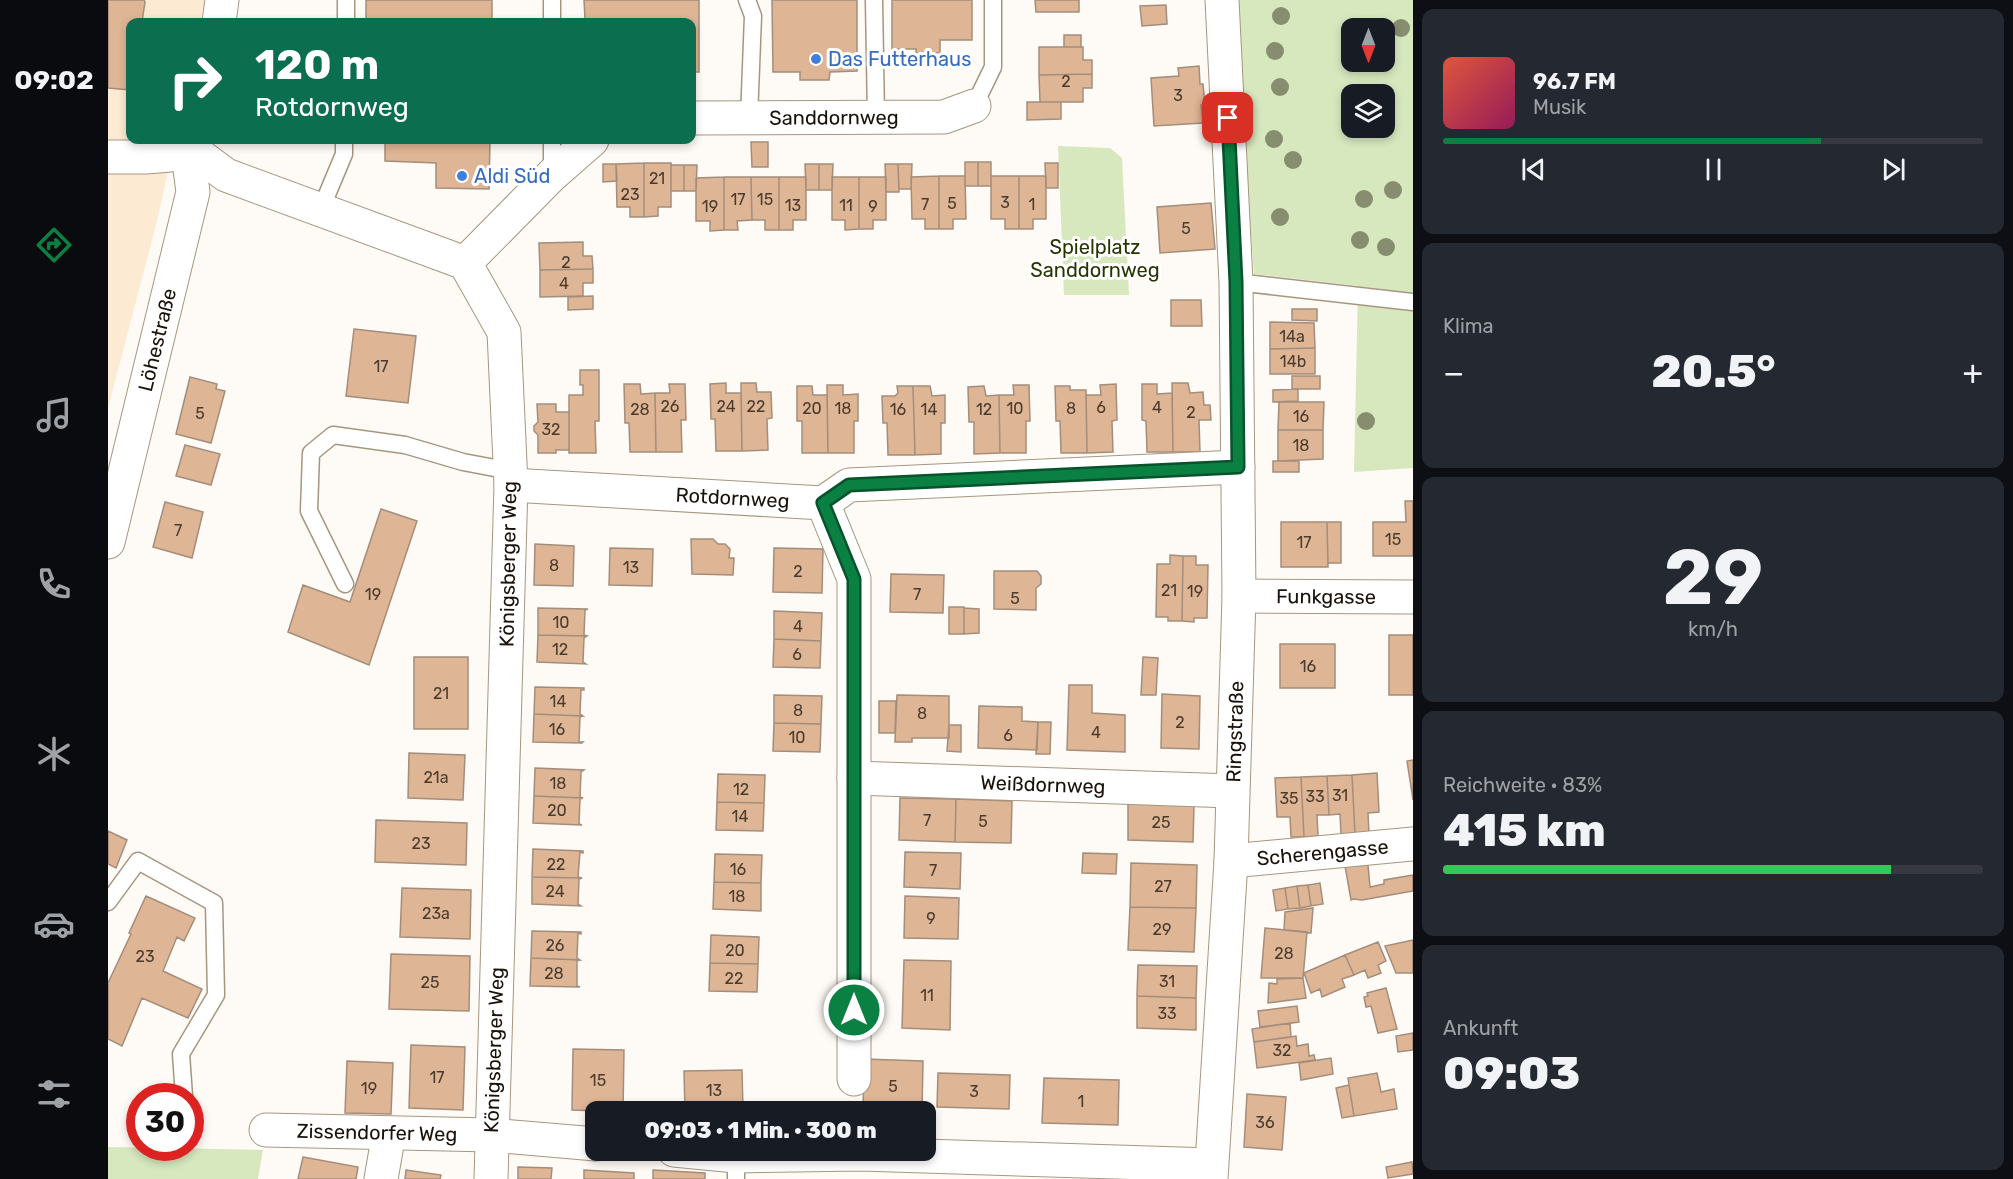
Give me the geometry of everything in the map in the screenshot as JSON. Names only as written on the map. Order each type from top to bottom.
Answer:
[{"type":"street","points":[[220,18],[222,0]]},
{"type":"street","name":"Ringstraße","points":[[1211,1172],[1231,861],[1239,596],[1236,282],[1222,0]]},
{"type":"street","name":"Sanddornweg","points":[[696,118],[944,117],[974,106]]},
{"type":"street","points":[[108,157],[170,155],[187,144]]},
{"type":"street","name":"Löhestraße","points":[[108,542],[193,192],[190,144]]},
{"type":"street","points":[[192,144],[226,175],[321,208],[465,263],[552,175],[587,144]]},
{"type":"street","name":"Königsberger Weg","points":[[465,263],[504,332],[511,478],[490,1179]]},
{"type":"street","points":[[854,1079],[854,579],[823,503],[849,485],[1238,467]]},
{"type":"street","name":"Rotdornweg","points":[[511,478],[823,503]]},
{"type":"street","name":"Funkgasse","points":[[1239,596],[1413,597]]},
{"type":"street","name":"Weißdornweg","points":[[854,778],[1233,791]]},
{"type":"street","name":"Scherengasse","points":[[1231,861],[1413,844]]},
{"type":"street","name":"Zissendorfer Weg","points":[[266,1130],[491,1135],[585,1143]]},
{"type":"street","points":[[381,1179],[389,1133]]},
{"type":"street","points":[[714,1161],[736,1167],[861,1154],[1211,1172]]},
{"type":"lane","points":[[345,18],[346,0]]},
{"type":"lane","points":[[552,0],[552,18]]},
{"type":"lane","points":[[747,0],[753,16],[749,118]]},
{"type":"lane","points":[[874,0],[876,118]]},
{"type":"lane","points":[[974,106],[993,67],[993,0]]},
{"type":"lane","points":[[321,208],[344,154],[344,144]]},
{"type":"lane","points":[[552,144],[552,175]]},
{"type":"lane","points":[[1236,282],[1413,302]]},
{"type":"lane","points":[[345,584],[309,511],[311,453],[333,435],[405,445],[511,478]]},
{"type":"lane","points":[[108,902],[138,861],[214,903],[216,994],[181,1054],[183,1083]]},
{"type":"shaded area","points":[[108,0],[205,0],[201,18],[126,18],[126,144],[174,144],[157,221],[108,408]]},
{"type":"green space","points":[[1233,0],[1413,0],[1413,468],[1354,472],[1358,286],[1254,274]]},
{"type":"green space","name":"Spielplatz Sanddornweg","points":[[1058,146],[1110,148],[1122,158],[1129,295],[1064,295]]},
{"type":"green space","points":[[108,1147],[126,1147],[126,1161],[204,1161],[204,1149],[263,1150],[258,1179],[108,1179]]},
{"type":"building","points":[[108,0],[144,0],[143,18],[126,18],[126,90],[108,88]]},
{"type":"building","points":[[366,0],[492,0],[492,18],[366,18]]},
{"type":"building","points":[[584,0],[699,0],[699,72],[696,72],[696,18],[585,18]]},
{"type":"building","points":[[772,0],[857,0],[857,71],[830,72],[829,80],[800,80],[800,72],[773,72]]},
{"type":"building","points":[[892,0],[972,0],[972,40],[940,40],[940,53],[916,53],[916,49],[892,49]]},
{"type":"building","points":[[1035,0],[1079,0],[1079,12],[1036,12]]},
{"type":"building","points":[[1166,5],[1167,24],[1142,26],[1140,6]]},
{"type":"building","points":[[1064,35],[1081,35],[1081,47],[1064,47]]},
{"type":"building","points":[[1039,47],[1083,47],[1083,60],[1092,60],[1092,74],[1039,75]]},
{"type":"building","points":[[1199,66],[1205,105],[1201,105],[1203,123],[1154,126],[1151,78],[1179,76],[1178,68]]},
{"type":"building","points":[[1092,74],[1092,88],[1083,88],[1083,102],[1040,102],[1039,75]]},
{"type":"building","points":[[1027,102],[1061,102],[1061,119],[1027,120]]},
{"type":"building","points":[[751,142],[768,142],[768,167],[752,167]]},
{"type":"building","name":"Aldi Süd","points":[[385,144],[490,144],[489,189],[436,188],[436,163],[385,161]]},
{"type":"building","points":[[965,162],[978,162],[978,186],[965,186]]},
{"type":"building","points":[[978,162],[991,162],[991,186],[978,186]]},
{"type":"building","points":[[644,163],[671,163],[671,207],[658,207],[658,216],[644,217]]},
{"type":"building","points":[[644,163],[644,217],[630,217],[630,207],[617,207],[616,164]]},
{"type":"building","points":[[1045,163],[1058,163],[1058,188],[1046,188]]},
{"type":"building","points":[[603,164],[616,164],[617,181],[603,182]]},
{"type":"building","points":[[805,164],[819,164],[819,190],[806,190]]},
{"type":"building","points":[[819,164],[833,164],[832,190],[819,190]]},
{"type":"building","points":[[885,164],[898,164],[899,192],[886,192]]},
{"type":"building","points":[[898,164],[912,164],[911,189],[899,189]]},
{"type":"building","points":[[671,165],[684,165],[684,191],[671,191]]},
{"type":"building","points":[[684,165],[697,165],[696,191],[684,191]]},
{"type":"building","points":[[939,176],[965,176],[966,219],[953,219],[953,229],[939,229]]},
{"type":"building","points":[[939,176],[939,229],[925,229],[925,219],[912,219],[911,177]]},
{"type":"building","points":[[991,176],[1019,176],[1019,229],[1005,229],[1005,219],[991,219]]},
{"type":"building","points":[[1019,176],[1046,176],[1046,219],[1033,219],[1033,229],[1019,229]]},
{"type":"building","points":[[724,177],[724,230],[710,231],[710,221],[696,221],[696,178]]},
{"type":"building","points":[[724,177],[751,177],[752,220],[737,221],[738,230],[724,230]]},
{"type":"building","points":[[751,177],[779,177],[779,230],[765,230],[765,220],[752,220]]},
{"type":"building","points":[[779,177],[806,177],[806,220],[793,220],[793,230],[779,230]]},
{"type":"building","points":[[832,177],[859,177],[859,229],[845,230],[845,220],[832,220]]},
{"type":"building","points":[[859,177],[886,177],[886,220],[873,220],[873,229],[859,229]]},
{"type":"building","points":[[1211,203],[1215,249],[1160,253],[1157,207]]},
{"type":"building","points":[[583,242],[583,256],[592,256],[593,269],[540,270],[539,243]]},
{"type":"building","points":[[593,269],[593,283],[583,283],[583,296],[540,297],[540,270]]},
{"type":"building","points":[[593,296],[593,309],[568,310],[568,297]]},
{"type":"building","points":[[1171,300],[1201,300],[1202,326],[1171,326]]},
{"type":"building","points":[[1292,309],[1317,309],[1317,321],[1292,320]]},
{"type":"building","points":[[1270,322],[1314,323],[1315,348],[1270,349]]},
{"type":"building","points":[[354,329],[416,336],[408,403],[346,396]]},
{"type":"building","points":[[1315,348],[1315,374],[1270,374],[1270,349]]},
{"type":"building","points":[[580,370],[599,370],[599,421],[595,421],[596,453],[569,453],[569,395],[583,395]]},
{"type":"building","points":[[1292,376],[1320,376],[1320,389],[1292,389]]},
{"type":"building","points":[[190,377],[217,384],[216,389],[225,391],[211,443],[176,434]]},
{"type":"building","points":[[726,383],[726,393],[741,393],[742,451],[716,451],[715,419],[711,419],[710,384]]},
{"type":"building","points":[[741,383],[756,383],[757,392],[771,392],[772,418],[767,419],[768,450],[742,451]]},
{"type":"building","points":[[1172,383],[1188,383],[1190,393],[1203,392],[1204,405],[1210,405],[1211,420],[1199,420],[1200,452],[1173,452]]},
{"type":"building","points":[[624,384],[640,384],[641,394],[655,393],[656,452],[630,452],[629,423],[625,423]]},
{"type":"building","points":[[669,384],[685,384],[686,420],[681,420],[682,452],[656,452],[655,393],[670,393]]},
{"type":"building","points":[[1116,384],[1117,420],[1112,421],[1113,452],[1087,453],[1086,395],[1101,395],[1100,385]]},
{"type":"building","points":[[1142,384],[1157,384],[1157,394],[1172,393],[1173,452],[1147,452],[1146,421],[1142,420]]},
{"type":"building","points":[[827,385],[843,385],[843,395],[858,394],[858,421],[854,421],[854,453],[828,453]]},
{"type":"building","points":[[1013,385],[1029,385],[1030,421],[1026,421],[1026,453],[1000,453],[999,395],[1014,395]]},
{"type":"building","points":[[797,386],[812,386],[813,395],[827,395],[828,453],[802,453],[802,421],[797,421]]},
{"type":"building","points":[[897,386],[913,386],[915,455],[888,455],[887,423],[883,423],[882,396],[895,396],[898,393]]},
{"type":"building","points":[[913,386],[930,386],[932,396],[945,395],[945,423],[941,423],[941,454],[915,455]]},
{"type":"building","points":[[984,386],[986,396],[999,395],[1000,453],[974,454],[974,422],[969,422],[968,387]]},
{"type":"building","points":[[1055,386],[1070,386],[1070,390],[1086,390],[1087,453],[1061,453],[1060,421],[1056,421]]},
{"type":"building","points":[[1298,389],[1298,401],[1273,402],[1273,390]]},
{"type":"building","points":[[1279,402],[1324,402],[1323,430],[1278,430]]},
{"type":"building","points":[[537,404],[556,404],[556,412],[569,412],[569,450],[538,453],[538,435],[534,431],[534,426],[538,422]]},
{"type":"building","points":[[1278,430],[1323,430],[1323,459],[1278,461]]},
{"type":"building","points":[[185,445],[220,454],[211,485],[176,476]]},
{"type":"building","points":[[1273,461],[1299,461],[1299,472],[1273,472]]},
{"type":"building","points":[[1405,501],[1413,501],[1413,556],[1373,556],[1373,522],[1406,522]]},
{"type":"building","points":[[165,502],[203,512],[192,558],[153,547]]},
{"type":"building","points":[[381,509],[417,521],[369,665],[288,632],[303,585],[350,602]]},
{"type":"building","points":[[1281,522],[1327,522],[1328,567],[1281,567]]},
{"type":"building","points":[[1327,522],[1341,522],[1341,563],[1328,563]]},
{"type":"building","points":[[691,539],[713,539],[718,544],[725,544],[730,549],[729,558],[734,558],[733,575],[692,574]]},
{"type":"building","points":[[535,544],[574,546],[573,586],[534,585]]},
{"type":"building","points":[[610,548],[653,549],[652,586],[609,585]]},
{"type":"building","points":[[774,548],[823,549],[822,593],[773,592]]},
{"type":"building","points":[[1170,555],[1183,556],[1182,621],[1168,621],[1168,617],[1156,617],[1157,564],[1170,564]]},
{"type":"building","points":[[1183,556],[1196,556],[1196,565],[1208,565],[1207,618],[1194,618],[1194,622],[1182,621]]},
{"type":"building","points":[[994,571],[1037,571],[1041,576],[1041,584],[1036,588],[1036,610],[994,609]]},
{"type":"building","points":[[891,574],[944,575],[943,613],[890,612]]},
{"type":"building","points":[[949,607],[964,607],[964,634],[949,634]]},
{"type":"building","points":[[538,608],[588,609],[585,610],[584,635],[587,636],[538,635]]},
{"type":"building","points":[[964,608],[979,609],[979,633],[964,634]]},
{"type":"building","points":[[774,611],[822,613],[821,641],[774,639]]},
{"type":"building","points":[[538,635],[587,636],[584,638],[583,662],[586,664],[537,662]]},
{"type":"building","points":[[1389,635],[1413,635],[1413,695],[1389,695]]},
{"type":"building","points":[[774,639],[821,641],[820,668],[773,667]]},
{"type":"building","points":[[1280,644],[1335,644],[1335,688],[1280,688]]},
{"type":"building","points":[[414,657],[468,657],[468,729],[414,729]]},
{"type":"building","points":[[1143,657],[1158,658],[1156,695],[1141,695]]},
{"type":"building","points":[[1069,685],[1092,685],[1092,713],[1125,715],[1125,752],[1067,750]]},
{"type":"building","points":[[535,687],[584,688],[581,690],[580,714],[583,716],[534,714]]},
{"type":"building","points":[[1162,694],[1200,696],[1199,749],[1161,748]]},
{"type":"building","points":[[774,695],[822,696],[821,724],[774,723]]},
{"type":"building","points":[[897,695],[949,696],[949,738],[912,738],[912,742],[895,742]]},
{"type":"building","points":[[879,701],[896,701],[895,733],[879,733]]},
{"type":"building","points":[[979,706],[1022,707],[1022,721],[1038,722],[1037,750],[978,748]]},
{"type":"building","points":[[534,714],[583,716],[580,717],[579,742],[583,742],[582,743],[533,742]]},
{"type":"building","points":[[1038,722],[1051,722],[1050,754],[1036,754]]},
{"type":"building","points":[[774,723],[821,724],[820,752],[773,751]]},
{"type":"building","points":[[949,725],[961,725],[961,752],[947,751]]},
{"type":"building","points":[[409,753],[465,755],[463,800],[408,798]]},
{"type":"building","points":[[1413,760],[1413,800],[1407,761]]},
{"type":"building","points":[[535,768],[584,770],[581,772],[580,797],[583,798],[534,796]]},
{"type":"building","points":[[1377,773],[1379,812],[1368,813],[1369,833],[1355,834],[1352,775]]},
{"type":"building","points":[[718,774],[765,775],[764,803],[717,802]]},
{"type":"building","points":[[1352,775],[1355,834],[1341,834],[1340,814],[1329,815],[1327,776]]},
{"type":"building","points":[[1327,776],[1329,815],[1317,815],[1318,836],[1304,837],[1301,777]]},
{"type":"building","points":[[1301,777],[1304,837],[1291,837],[1290,817],[1277,817],[1275,778]]},
{"type":"building","points":[[534,796],[583,798],[580,799],[579,824],[582,825],[533,823]]},
{"type":"building","points":[[900,798],[956,799],[955,842],[899,840]]},
{"type":"building","points":[[956,799],[1012,801],[1011,843],[955,842]]},
{"type":"building","points":[[717,802],[764,803],[763,831],[716,830]]},
{"type":"building","points":[[1128,803],[1194,805],[1193,842],[1128,840]]},
{"type":"building","points":[[376,820],[467,823],[466,865],[375,862]]},
{"type":"building","points":[[108,831],[127,840],[116,868],[108,864]]},
{"type":"building","points":[[533,849],[583,851],[583,853],[580,852],[578,877],[582,878],[532,877]]},
{"type":"building","points":[[905,852],[961,853],[960,889],[904,887]]},
{"type":"building","points":[[1083,853],[1117,854],[1116,874],[1082,873]]},
{"type":"building","points":[[715,854],[762,855],[761,883],[714,882]]},
{"type":"building","points":[[1131,863],[1197,865],[1196,908],[1130,907]]},
{"type":"building","points":[[1368,865],[1370,887],[1384,884],[1384,880],[1413,875],[1413,891],[1351,900],[1345,866]]},
{"type":"building","points":[[532,877],[582,878],[579,879],[578,904],[581,906],[532,904]]},
{"type":"building","points":[[714,882],[761,883],[761,911],[713,909]]},
{"type":"building","points":[[1320,883],[1323,904],[1311,906],[1308,885]]},
{"type":"building","points":[[1308,885],[1311,906],[1300,908],[1297,886]]},
{"type":"building","points":[[1297,886],[1300,908],[1288,909],[1285,888]]},
{"type":"building","points":[[402,888],[471,890],[470,939],[400,937]]},
{"type":"building","points":[[1285,888],[1288,909],[1276,911],[1273,890]]},
{"type":"building","points":[[146,896],[195,918],[184,941],[177,937],[163,971],[202,989],[188,1018],[142,998],[122,1046],[108,1039],[108,983]]},
{"type":"building","points":[[905,896],[959,898],[958,939],[904,938]]},
{"type":"building","points":[[1130,907],[1196,908],[1194,952],[1128,950]]},
{"type":"building","points":[[1313,908],[1311,933],[1284,930],[1285,912]]},
{"type":"building","points":[[1265,928],[1307,932],[1303,978],[1261,978]]},
{"type":"building","points":[[532,931],[581,932],[581,934],[578,933],[577,958],[580,960],[531,958]]},
{"type":"building","points":[[711,935],[759,937],[758,964],[710,963]]},
{"type":"building","points":[[1413,940],[1413,973],[1396,973],[1385,946]]},
{"type":"building","points":[[1378,942],[1386,961],[1378,965],[1381,973],[1368,978],[1365,970],[1354,975],[1345,955]]},
{"type":"building","points":[[391,954],[470,956],[469,1011],[389,1009]]},
{"type":"building","points":[[1345,955],[1354,975],[1342,979],[1345,987],[1322,997],[1320,989],[1311,993],[1304,973]]},
{"type":"building","points":[[531,958],[580,960],[577,961],[577,986],[580,987],[530,986]]},
{"type":"building","points":[[904,960],[951,961],[950,1030],[902,1028]]},
{"type":"building","points":[[710,963],[758,964],[757,992],[709,991]]},
{"type":"building","points":[[1138,965],[1197,966],[1196,998],[1137,996]]},
{"type":"building","points":[[1303,978],[1306,998],[1268,1003],[1269,983],[1277,984],[1277,979]]},
{"type":"building","points":[[1386,988],[1397,1029],[1378,1033],[1371,1006],[1366,1007],[1364,997],[1368,996],[1367,993]]},
{"type":"building","points":[[1137,996],[1196,998],[1196,1030],[1137,1028]]},
{"type":"building","points":[[1297,1006],[1299,1022],[1260,1027],[1258,1011]]},
{"type":"building","points":[[1290,1023],[1291,1037],[1254,1042],[1252,1029]]},
{"type":"building","points":[[1413,1033],[1413,1050],[1398,1052],[1396,1036]]},
{"type":"building","points":[[1296,1036],[1297,1046],[1308,1044],[1309,1056],[1314,1055],[1315,1060],[1257,1068],[1254,1042]]},
{"type":"building","points":[[411,1045],[465,1047],[463,1110],[409,1108]]},
{"type":"building","points":[[573,1049],[624,1050],[623,1101],[585,1101],[585,1111],[572,1110]]},
{"type":"building","points":[[1331,1058],[1333,1074],[1301,1080],[1299,1063]]},
{"type":"building","points":[[864,1059],[923,1061],[922,1101],[863,1101]]},
{"type":"building","points":[[347,1061],[393,1063],[391,1114],[345,1113]]},
{"type":"building","points":[[742,1070],[743,1101],[685,1101],[684,1071]]},
{"type":"building","points":[[938,1073],[1010,1075],[1009,1109],[937,1107]]},
{"type":"building","points":[[1377,1073],[1381,1092],[1394,1089],[1397,1109],[1354,1116],[1348,1078]]},
{"type":"building","points":[[1044,1078],[1119,1080],[1118,1125],[1042,1123]]},
{"type":"building","points":[[1349,1085],[1354,1116],[1342,1118],[1336,1088]]},
{"type":"building","points":[[1247,1094],[1286,1097],[1282,1150],[1244,1147]]},
{"type":"building","points":[[303,1157],[358,1167],[356,1179],[298,1179]]},
{"type":"building","points":[[1412,1162],[1413,1174],[1388,1178],[1386,1167]]},
{"type":"building","points":[[518,1167],[552,1168],[551,1179],[518,1179]]},
{"type":"building","points":[[406,1170],[441,1175],[440,1179],[405,1179]]},
{"type":"building","points":[[584,1170],[634,1173],[634,1179],[584,1179]]},
{"type":"building","points":[[653,1170],[705,1173],[705,1179],[653,1179]]},
{"type":"place","name":"Das Futterhaus","points":[[816,59]]},
{"type":"place","name":"Aldi Süd","points":[[462,176]]},
{"type":"route","points":[[854,1010],[854,579],[823,503],[849,485],[1238,467],[1236,282],[1228,118]]}]
